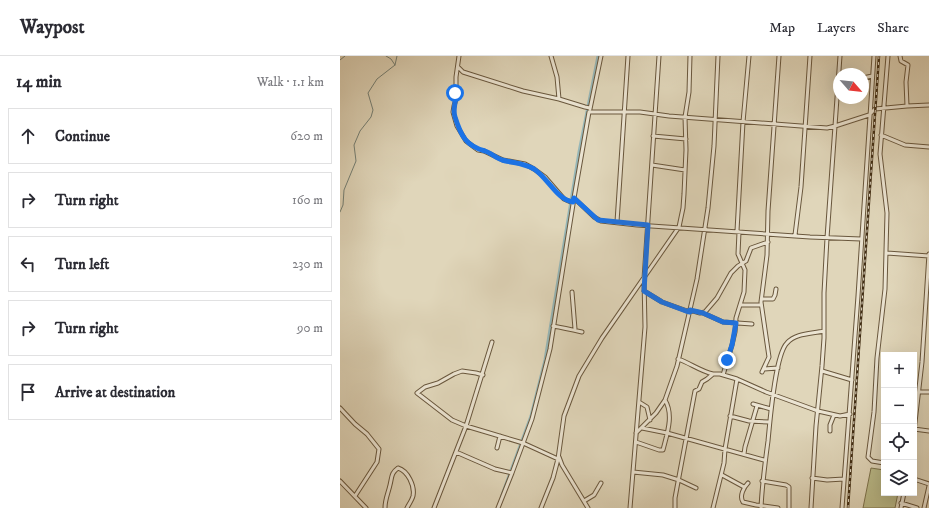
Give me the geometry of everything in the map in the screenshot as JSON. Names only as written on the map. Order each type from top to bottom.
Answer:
[{"type":"street","points":[[460,56],[457,67],[455,86],[456,99],[453,112],[458,128],[466,141],[478,150],[484,151],[503,160],[525,164],[534,169],[545,178],[564,199],[573,202]]},
{"type":"street","points":[[551,56],[557,77],[559,99]]},
{"type":"street","points":[[498,508],[532,418],[545,370],[589,112],[601,56]]},
{"type":"street","points":[[617,222],[628,56]]},
{"type":"street","points":[[630,508],[644,326],[644,279],[659,56]]},
{"type":"street","points":[[541,508],[553,478],[559,457],[564,416],[579,376],[602,338],[679,227],[683,208],[686,138],[685,117],[689,92],[690,56]]},
{"type":"street","points":[[636,433],[650,420],[665,400],[678,360],[690,311],[706,228],[715,119],[718,56]]},
{"type":"street","points":[[723,375],[732,345],[737,315],[744,292],[746,274],[743,263],[738,254],[738,232],[743,122],[749,56]]},
{"type":"street","points":[[778,368],[763,371],[769,357],[761,305],[768,242],[779,56]]},
{"type":"street","points":[[796,235],[801,187],[810,56]]},
{"type":"street","points":[[839,68],[840,56]]},
{"type":"street","points":[[842,508],[850,414],[874,56]]},
{"type":"street","points":[[881,462],[872,461],[868,457],[874,412],[877,358],[883,312],[887,253],[888,214],[880,154],[888,56]]},
{"type":"street","points":[[900,56],[901,61],[908,65],[906,82],[907,106]]},
{"type":"street","points":[[457,67],[463,72],[523,91],[590,108]]},
{"type":"street","points":[[811,508],[812,478],[822,371],[827,238],[837,104]]},
{"type":"street","points":[[589,112],[625,111],[654,113],[669,116],[827,128],[869,115],[875,109],[884,107],[929,105]]},
{"type":"street","points":[[881,134],[905,145],[929,147]]},
{"type":"street","points":[[653,136],[686,138]]},
{"type":"street","points":[[652,165],[685,170]]},
{"type":"street","points":[[574,198],[598,220],[648,225],[706,228],[738,232],[861,239]]},
{"type":"street","points":[[703,313],[717,298],[731,273],[746,261],[751,248],[768,242]]},
{"type":"street","points":[[887,253],[929,255],[920,392],[915,424]]},
{"type":"street","points":[[762,299],[773,299],[776,289]]},
{"type":"street","points":[[644,291],[662,302],[690,311],[703,313],[723,322],[752,324]]},
{"type":"street","points":[[572,292],[575,329]]},
{"type":"street","points":[[740,305],[761,305]]},
{"type":"street","points":[[553,326],[571,330],[575,329],[582,332]]},
{"type":"street","points":[[761,507],[762,481],[769,422],[782,348],[791,338],[824,331]]},
{"type":"street","points":[[434,508],[466,426],[492,342]]},
{"type":"street","points":[[678,360],[687,362],[699,370],[738,379],[818,411],[834,415],[850,414]]},
{"type":"street","points":[[822,371],[852,380]]},
{"type":"street","points":[[483,375],[473,372],[460,372],[438,384],[425,387],[417,393],[452,420],[466,426],[523,443],[559,457],[562,465],[588,508]]},
{"type":"street","points":[[675,508],[675,498],[695,391],[699,390],[702,382],[707,380],[713,374]]},
{"type":"street","points":[[713,508],[722,475],[730,416],[738,379]]},
{"type":"street","points":[[920,392],[929,392]]},
{"type":"street","points":[[636,442],[663,450],[670,412],[665,400]]},
{"type":"street","points":[[639,402],[646,407],[650,420]]},
{"type":"street","points":[[753,404],[771,409]]},
{"type":"street","points":[[744,454],[758,406]]},
{"type":"street","points":[[340,408],[367,434],[379,449],[377,462],[355,496]]},
{"type":"street","points":[[830,431],[830,425],[834,415]]},
{"type":"street","points":[[730,416],[753,421],[769,422]]},
{"type":"street","points":[[642,428],[667,433],[764,460]]},
{"type":"street","points":[[917,430],[929,431]]},
{"type":"street","points":[[497,448],[500,436]]},
{"type":"street","points":[[456,452],[495,469],[512,473]]},
{"type":"street","points":[[385,508],[385,498],[391,477],[394,471],[398,468],[402,469],[409,477],[414,490],[412,500],[407,508]]},
{"type":"street","points":[[633,472],[663,475],[679,480],[696,488]]},
{"type":"street","points":[[722,475],[744,487]]},
{"type":"street","points":[[812,478],[827,480],[844,479]]},
{"type":"street","points":[[917,480],[929,485],[924,508]]},
{"type":"street","points":[[340,481],[366,508]]},
{"type":"street","points":[[762,481],[790,487],[789,508]]},
{"type":"street","points":[[584,501],[594,495],[601,483]]},
{"type":"street","points":[[748,483],[744,487],[742,500],[761,507],[778,508]]},
{"type":"street","points":[[901,508],[903,496]]},
{"type":"street","points":[[901,503],[916,508]]},
{"type":"green space","points":[[871,468],[881,470],[881,496],[897,496],[895,508],[863,508]]},
{"type":"waterway","points":[[340,60],[345,56]]},
{"type":"waterway","points":[[386,56],[391,59],[395,65]]},
{"type":"waterway","points":[[340,212],[343,205],[344,190],[356,161],[354,145],[360,131],[371,117],[373,110],[368,93],[377,79],[395,65],[397,56]]},
{"type":"waterway","points":[[502,495],[531,416],[545,360],[579,152],[598,56]]},
{"type":"railway","points":[[848,508],[879,56]]},
{"type":"route","points":[[455,93],[456,99],[453,112],[457,126],[466,141],[475,148],[503,160],[525,164],[534,169],[545,178],[566,201],[573,202],[574,198],[598,220],[648,225],[644,291],[659,301],[680,309],[690,312],[690,310],[703,313],[723,322],[736,323],[732,345],[727,360]]}]
